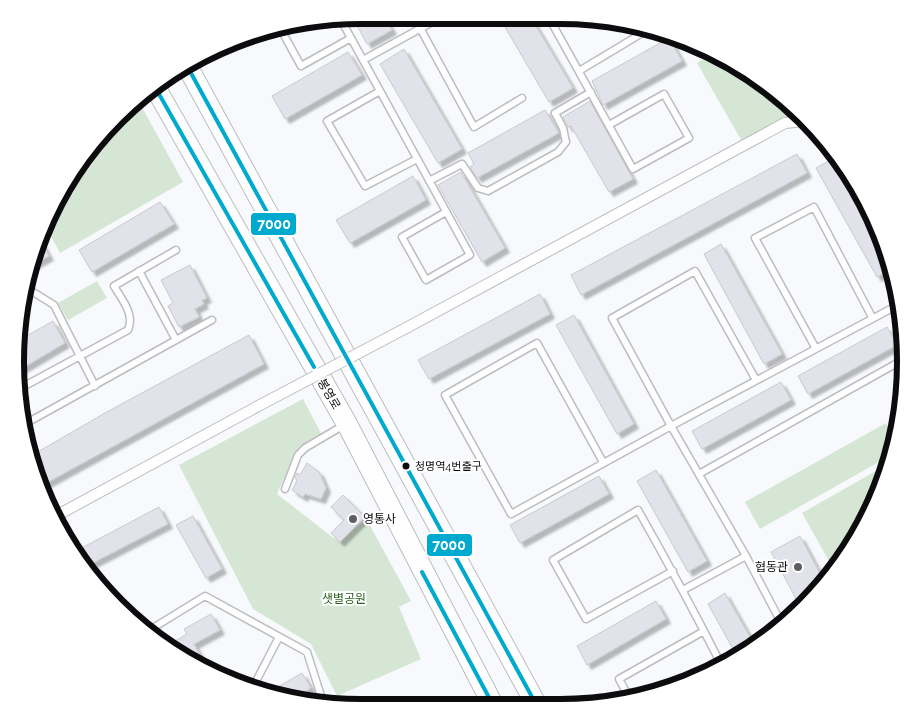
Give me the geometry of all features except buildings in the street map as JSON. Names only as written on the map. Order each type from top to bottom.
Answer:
[{"type":"main road","points":[[190,71],[533,699]]},
{"type":"main road","name":"봉영로","points":[[157,93],[347,424],[490,699]]},
{"type":"street","points":[[60,514],[785,123],[797,122]]},
{"type":"lane","points":[[343,24],[470,255],[426,280],[402,238],[446,212]]},
{"type":"lane","points":[[363,60],[427,24]]},
{"type":"lane","points":[[553,24],[590,92],[634,169],[688,138],[664,94],[609,125]]},
{"type":"lane","points":[[420,28],[474,127],[522,98]]},
{"type":"lane","points":[[283,33],[301,66],[351,38]]},
{"type":"lane","points":[[579,71],[641,34]]},
{"type":"lane","points":[[380,91],[327,121],[365,186],[417,159]]},
{"type":"lane","points":[[429,181],[462,164],[478,188],[488,191],[558,152],[566,142],[563,128],[555,113],[590,92]]},
{"type":"lane","points":[[816,347],[756,238],[814,207],[872,317]]},
{"type":"lane","points":[[24,386],[128,330],[131,323],[130,316],[114,286],[176,250]]},
{"type":"lane","points":[[139,271],[176,340]]},
{"type":"lane","points":[[756,380],[695,271],[612,318],[671,426],[746,556],[778,618]]},
{"type":"lane","points":[[31,291],[54,305],[95,386]]},
{"type":"lane","points":[[603,462],[537,343],[444,395],[511,514],[603,462],[893,307]]},
{"type":"lane","points":[[29,422],[212,320]]},
{"type":"lane","points":[[699,474],[897,364]]},
{"type":"lane","points":[[285,489],[298,455],[305,448],[347,424]]},
{"type":"lane","points":[[673,571],[586,619],[553,560],[638,510],[673,571],[718,659]]},
{"type":"lane","points":[[683,590],[746,556]]},
{"type":"lane","points":[[154,627],[205,596],[307,652],[321,697]]},
{"type":"lane","points":[[627,693],[619,679],[704,631]]},
{"type":"lane","points":[[256,682],[279,637]]},
{"type":"green space","points":[[706,58],[728,69],[765,94],[797,122],[785,123],[744,145],[697,63]]},
{"type":"green space","points":[[141,106],[183,182],[60,253],[49,232],[69,193],[108,139]]},
{"type":"green space","points":[[97,281],[107,298],[68,320],[58,303]]},
{"type":"green space","name":"샛별공원","points":[[303,399],[323,437],[295,454],[277,494],[340,543],[355,528],[367,520],[411,601],[399,607],[421,659],[337,696],[311,644],[253,609],[179,465]]},
{"type":"green space","points":[[886,423],[890,431],[882,460],[760,529],[745,502]]},
{"type":"green space","points":[[879,469],[872,491],[862,511],[830,563],[802,513]]},
{"type":"transit line","name":"7000","points":[[190,71],[533,699]]},
{"type":"transit line","name":"7000","points":[[158,92],[314,367]]},
{"type":"transit line","name":"7000","points":[[422,572],[490,699]]},
{"type":"place","name":"청명역4번출구","points":[[406,466]]},
{"type":"place","name":"영통사","points":[[353,519]]},
{"type":"place","name":"협동관","points":[[798,567]]}]
